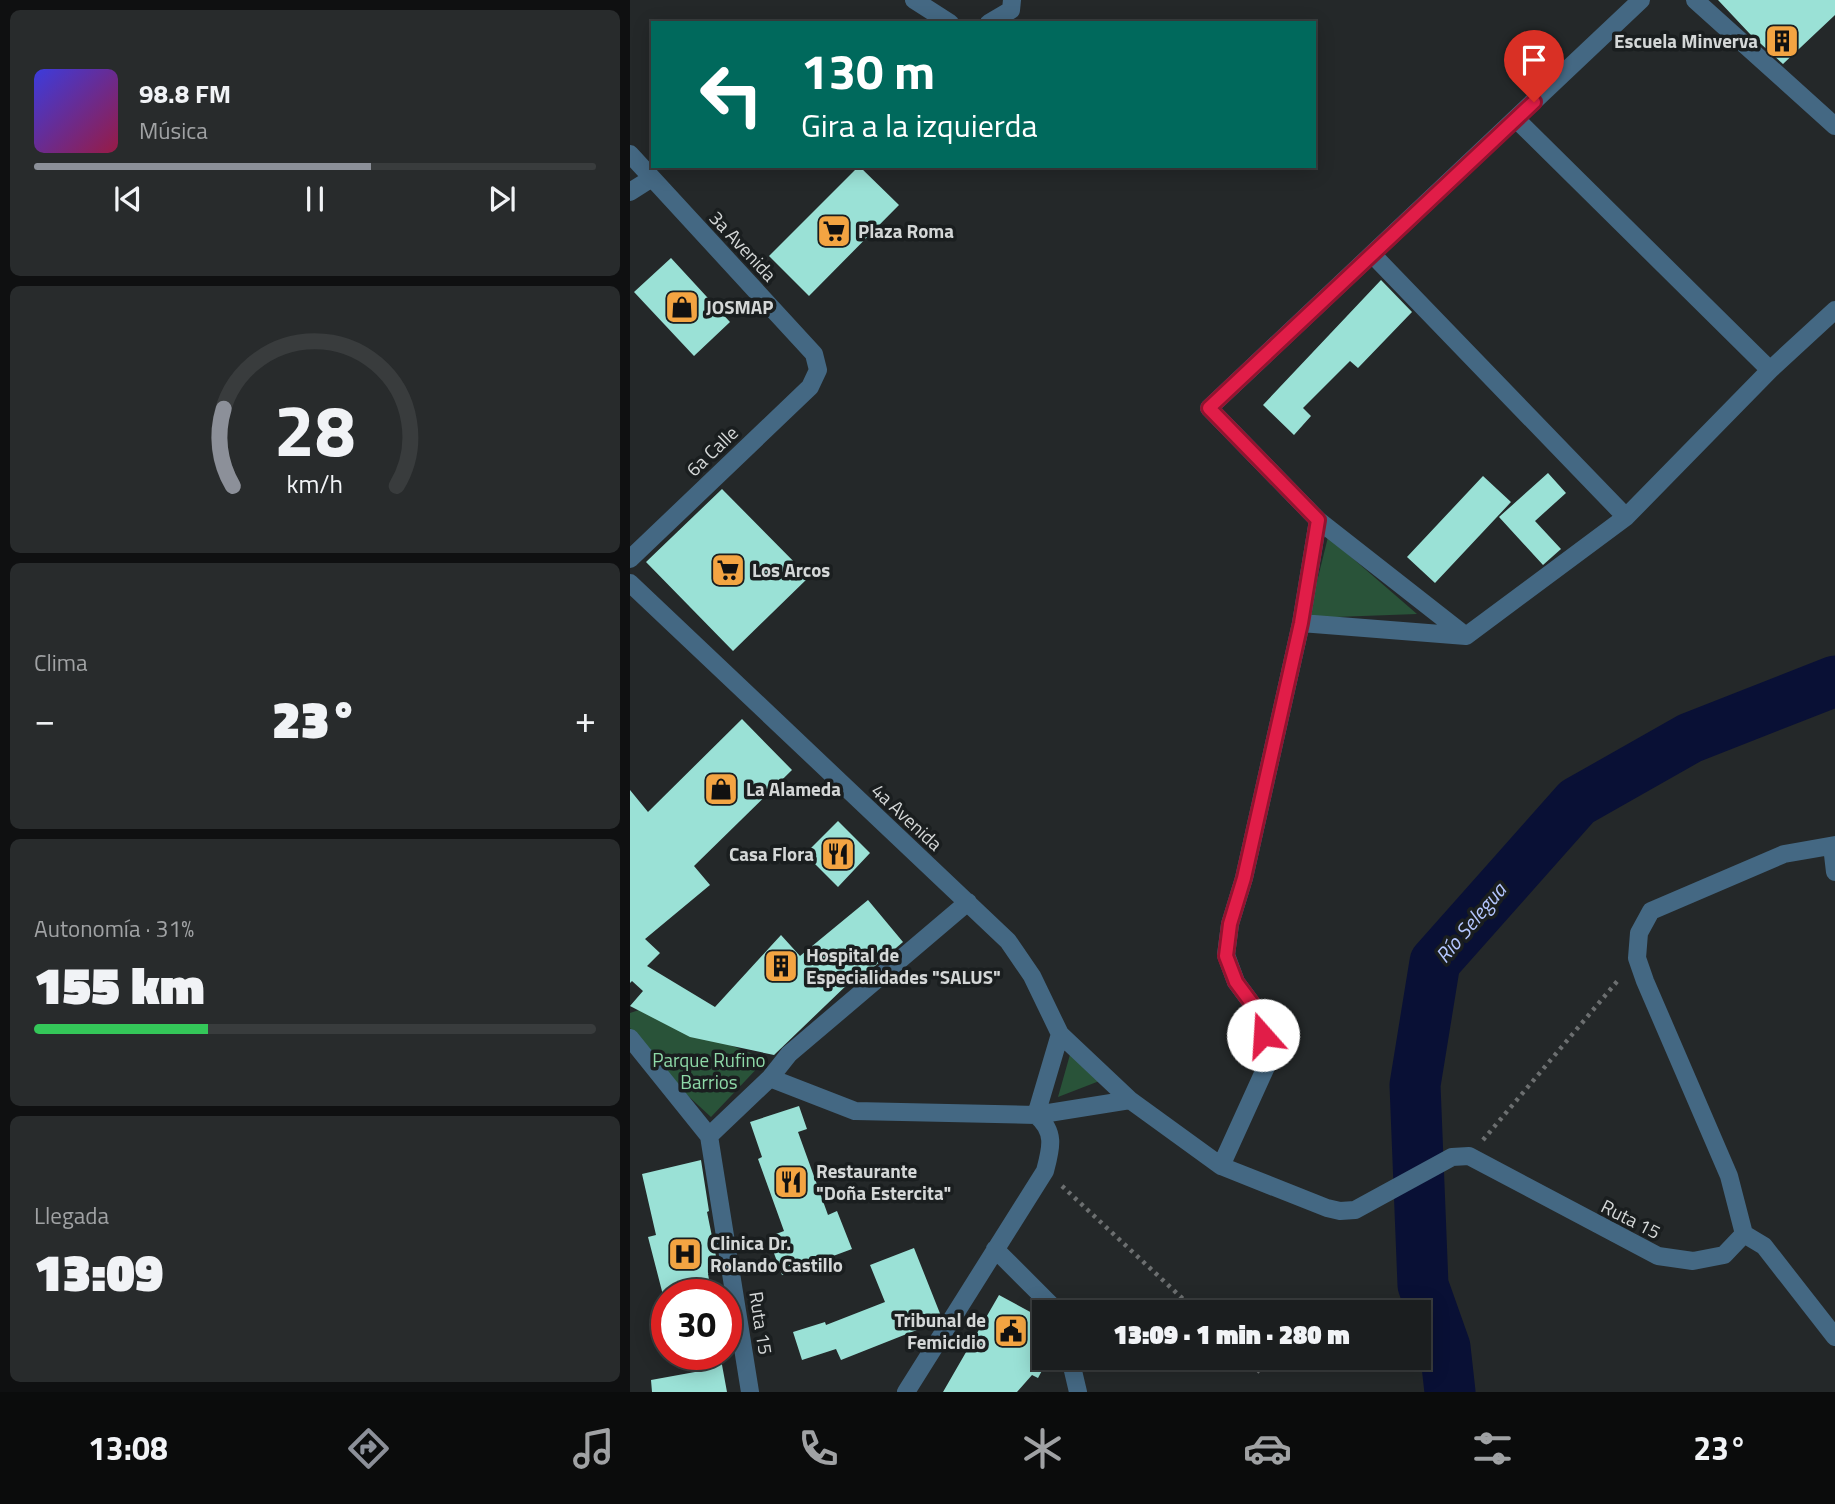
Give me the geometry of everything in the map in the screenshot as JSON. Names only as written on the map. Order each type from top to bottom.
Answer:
[{"type":"street","points":[[914,0],[947,21]]},
{"type":"street","points":[[992,21],[1011,10],[1012,0]]},
{"type":"street","points":[[1466,636],[1318,520],[1209,408],[1641,0]]},
{"type":"street","points":[[1695,0],[1835,127]]},
{"type":"street","points":[[1516,118],[1770,370]]},
{"type":"street","name":"3a Avenida","points":[[630,154],[814,354],[818,370]]},
{"type":"street","points":[[630,192],[652,178]]},
{"type":"street","points":[[1372,254],[1626,517]]},
{"type":"street","points":[[1301,623],[1466,636],[1626,517],[1770,370],[1835,310]]},
{"type":"street","name":"6a Calle","points":[[630,559],[810,387],[818,370]]},
{"type":"street","points":[[1221,1166],[1266,1067],[1259,1013],[1236,982],[1226,956],[1230,924],[1244,878],[1301,623],[1318,520]]},
{"type":"street","name":"4a Avenida","points":[[630,583],[1008,941],[1026,967],[1060,1034],[1130,1100]]},
{"type":"street","points":[[1835,872],[1833,845],[1784,854],[1651,911],[1639,933],[1637,958],[1729,1176],[1744,1234],[1764,1246],[1835,1337]]},
{"type":"street","points":[[630,1038],[709,1136],[770,1078],[789,1054],[968,902]]},
{"type":"street","points":[[1036,1115],[1060,1034]]},
{"type":"street","points":[[770,1078],[855,1111],[1036,1115],[1130,1100],[1221,1166],[1326,1208],[1340,1211],[1355,1210],[1460,1157]]},
{"type":"street","points":[[906,1392],[1045,1171],[1052,1137],[1045,1122],[1036,1115]]},
{"type":"street","name":"Ruta 15","points":[[709,1136],[750,1392]]},
{"type":"street","name":"Ruta 15","points":[[1460,1157],[1658,1256],[1693,1261],[1724,1255],[1744,1234]]},
{"type":"street","points":[[995,1249],[1046,1300]]},
{"type":"street","points":[[1073,1370],[1078,1392]]},
{"type":"path","points":[[1460,1157],[1637,958]]},
{"type":"path","points":[[1045,1171],[1183,1300]]},
{"type":"green space","points":[[1328,537],[1417,614],[1308,618]]},
{"type":"green space","name":"Parque Rufino Barrios","points":[[639,1010],[766,1059],[711,1117],[661,1071],[630,1028],[630,1013]]},
{"type":"green space","points":[[1071,1051],[1102,1080],[1058,1097]]},
{"type":"building","name":"Escuela Minverva","points":[[1718,0],[1835,0],[1835,15],[1783,64]]},
{"type":"building","name":"Plaza Roma","points":[[857,168],[861,168],[899,205],[809,296],[769,256]]},
{"type":"building","name":"JOSMAP","points":[[671,258],[730,322],[694,356],[634,292]]},
{"type":"building","points":[[1381,280],[1412,312],[1358,368],[1350,361],[1303,408],[1311,416],[1294,435],[1263,405]]},
{"type":"building","points":[[1548,473],[1566,493],[1535,521],[1561,549],[1543,565],[1499,517]]},
{"type":"building","points":[[1483,476],[1511,502],[1435,583],[1407,557]]},
{"type":"building","name":"Los Arcos","points":[[722,489],[809,577],[733,651],[646,562]]},
{"type":"building","points":[[742,719],[792,770],[694,866],[710,885],[645,939],[660,953],[647,966],[715,1007],[781,935],[800,956],[868,900],[903,942],[854,984],[851,981],[774,1055],[690,1037],[630,1006],[643,991],[632,981],[630,983],[630,790],[648,812]]},
{"type":"building","name":"Casa Flora","points":[[838,821],[870,853],[838,887],[805,854]]},
{"type":"building","points":[[799,1106],[807,1129],[798,1132],[828,1215],[837,1211],[852,1249],[782,1275],[768,1237],[784,1231],[758,1159],[762,1157],[750,1122]]},
{"type":"building","points":[[701,1160],[709,1211],[707,1212],[719,1271],[708,1274],[709,1279],[659,1279],[648,1237],[656,1235],[642,1174]]},
{"type":"building","points":[[914,1248],[941,1316],[937,1322],[841,1360],[836,1349],[802,1360],[793,1332],[825,1322],[826,1325],[885,1302],[870,1265]]},
{"type":"building","points":[[999,1295],[1032,1313],[1032,1370],[1042,1370],[1038,1378],[1032,1375],[1017,1392],[943,1392]]},
{"type":"building","points":[[723,1370],[727,1392],[652,1392],[651,1380]]},
{"type":"waterway","name":"Río Selegua","points":[[1450,1392],[1445,1347],[1423,1285],[1415,1085],[1435,962],[1577,802],[1690,738],[1835,681]]},
{"type":"place","name":"Escuela Minverva","points":[[1782,41]]},
{"type":"place","name":"Plaza Roma","points":[[834,231]]},
{"type":"place","name":"JOSMAP","points":[[682,307]]},
{"type":"place","name":"Los Arcos","points":[[728,570]]},
{"type":"place","name":"La Alameda","points":[[721,789]]},
{"type":"place","name":"Casa Flora","points":[[838,854]]},
{"type":"place","name":"Hospital de Especialidades \"SALUS\"","points":[[781,966]]},
{"type":"place","name":"Restaurante \"Doña Estercita\"","points":[[791,1182]]},
{"type":"place","name":"Clinica Dr. Rolando Castillo","points":[[685,1254]]},
{"type":"place","name":"Tribunal de Femicidio","points":[[1011,1331]]},
{"type":"route","points":[[1263,1035],[1259,1013],[1236,982],[1226,956],[1230,924],[1244,878],[1301,623],[1318,520],[1209,408],[1534,102]]}]
